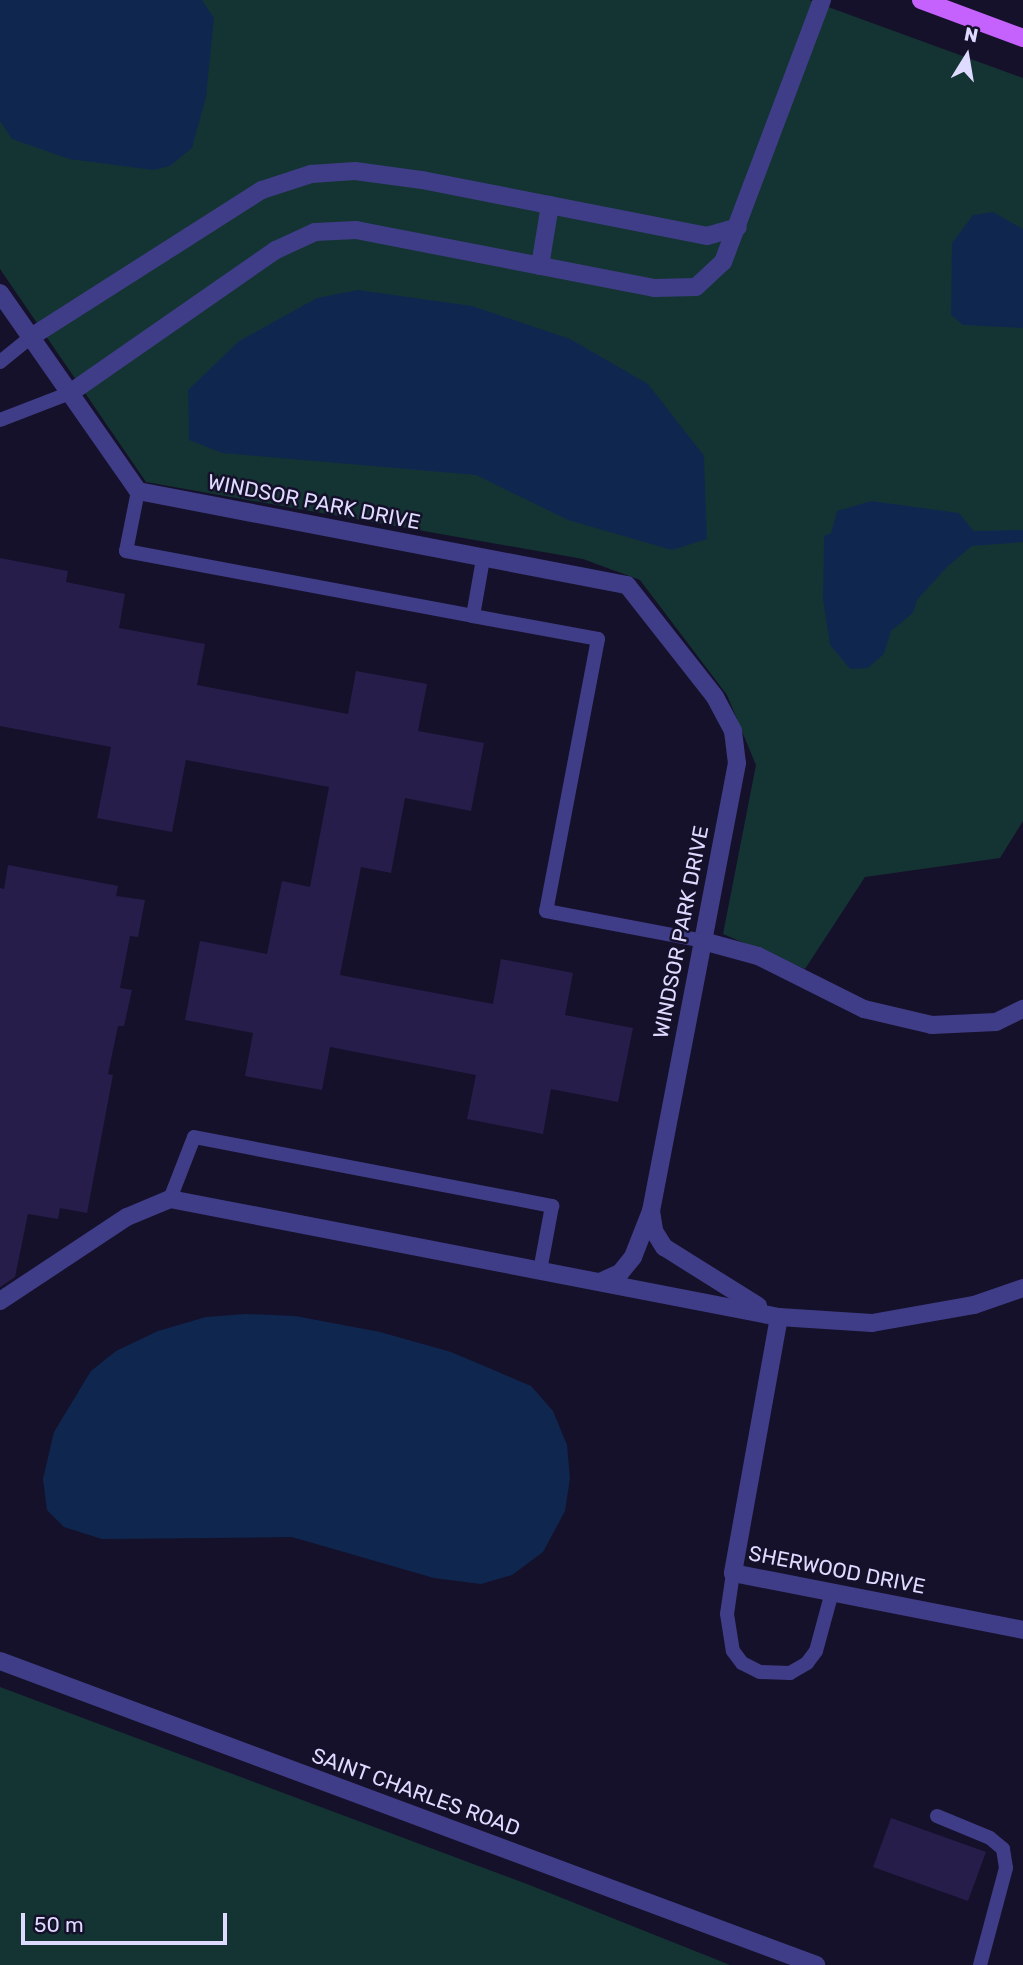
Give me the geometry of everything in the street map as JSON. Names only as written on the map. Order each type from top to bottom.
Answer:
[{"type":"main road","points":[[921,0],[1023,37]]},
{"type":"street","points":[[70,393],[276,250],[315,232],[356,230],[654,288],[696,287],[723,262],[822,0]]},
{"type":"street","points":[[31,337],[262,190],[311,174],[355,171],[707,236],[738,227]]},
{"type":"street","points":[[540,265],[550,205]]},
{"type":"street","points":[[0,293],[138,491]]},
{"type":"street","name":"WINDSOR PARK DRIVE","points":[[138,491],[627,585],[715,697],[733,731],[737,763],[651,1211],[633,1257],[621,1273],[602,1281]]},
{"type":"street","points":[[703,941],[758,956],[864,1009],[932,1025],[996,1022],[1023,1009]]},
{"type":"street","points":[[0,1301],[127,1217],[170,1199],[779,1317],[884,1321],[974,1306],[1023,1288]]},
{"type":"street","points":[[651,1211],[654,1231],[664,1247],[736,1295],[779,1317]]},
{"type":"street","name":"SHERWOOD DRIVE","points":[[779,1317],[733,1573],[1023,1630]]},
{"type":"street","name":"SAINT CHARLES ROAD","points":[[0,1661],[805,1963]]},
{"type":"lane","points":[[0,362],[31,337]]},
{"type":"lane","points":[[0,420],[70,393]]},
{"type":"lane","points":[[138,491],[126,551],[598,639],[546,911],[703,941]]},
{"type":"lane","points":[[473,616],[483,559]]},
{"type":"lane","points":[[170,1199],[194,1137],[552,1206],[540,1271]]},
{"type":"lane","points":[[733,1573],[727,1614],[733,1651],[741,1663],[760,1672],[790,1673],[807,1663],[816,1651],[832,1592]]},
{"type":"lane","points":[[937,1816],[990,1838],[1003,1849],[1006,1868],[980,1965]]},
{"type":"green space","points":[[0,0],[809,0],[1023,78],[1023,821],[1000,858],[865,877],[805,969],[723,934],[756,765],[727,695],[640,580],[583,559],[146,482],[0,269]]},
{"type":"green space","points":[[0,1687],[527,1884],[730,1965],[0,1965]]},
{"type":"water","points":[[0,0],[202,0],[214,18],[206,97],[192,148],[170,166],[153,170],[69,159],[12,139],[0,121]]},
{"type":"water","points":[[993,212],[1023,229],[1023,328],[963,325],[951,315],[952,243],[973,215]]},
{"type":"water","points":[[358,290],[472,306],[570,339],[648,384],[704,456],[707,539],[672,550],[568,520],[476,475],[222,453],[189,440],[188,390],[239,341],[317,298]]},
{"type":"water","points":[[871,501],[959,513],[974,531],[1023,530],[1023,542],[972,546],[947,567],[917,600],[913,613],[891,631],[884,654],[868,668],[850,669],[830,645],[823,599],[824,536],[831,533],[837,511]]},
{"type":"water","points":[[245,1314],[295,1316],[380,1332],[451,1352],[531,1386],[553,1411],[567,1445],[570,1478],[565,1511],[543,1552],[512,1575],[481,1584],[434,1578],[292,1537],[102,1539],[64,1527],[47,1510],[43,1479],[54,1432],[91,1371],[116,1351],[158,1331],[206,1317]]},
{"type":"building","points":[[0,558],[68,571],[66,582],[125,594],[119,628],[205,644],[197,685],[348,714],[356,671],[427,684],[418,731],[484,743],[471,811],[405,798],[391,873],[361,867],[340,975],[493,1004],[501,959],[573,973],[565,1015],[633,1028],[618,1102],[551,1089],[543,1134],[467,1119],[476,1075],[330,1047],[322,1090],[245,1076],[253,1033],[185,1020],[200,941],[267,954],[282,881],[310,887],[329,787],[186,760],[172,832],[97,818],[111,747],[0,726]]},
{"type":"building","points":[[8,865],[118,886],[116,896],[145,900],[138,937],[130,936],[120,988],[132,990],[124,1026],[118,1026],[108,1074],[113,1075],[87,1213],[60,1208],[58,1219],[28,1214],[15,1277],[0,1287],[0,888],[4,889]]},
{"type":"building","points":[[891,1818],[986,1852],[968,1901],[873,1867]]}]
